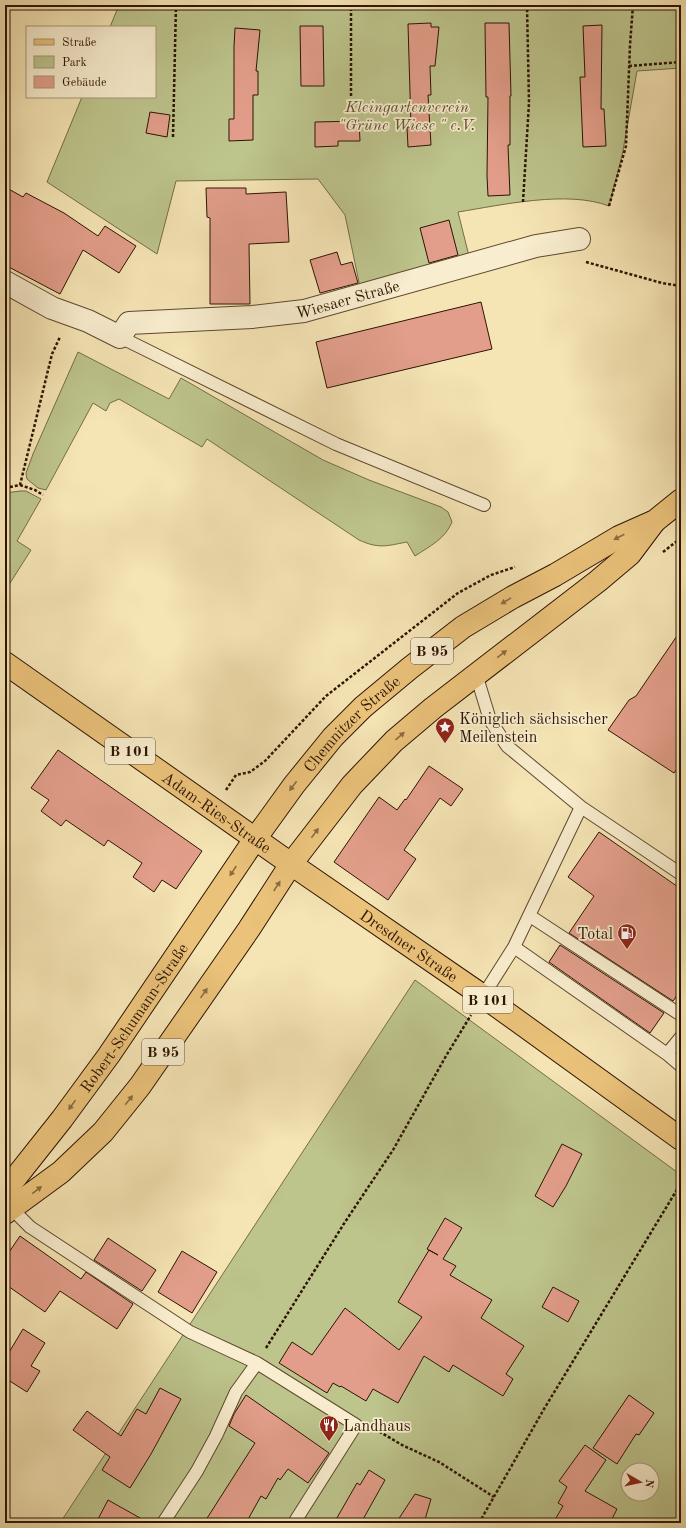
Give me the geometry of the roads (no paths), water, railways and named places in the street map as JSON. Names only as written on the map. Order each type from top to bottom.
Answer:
[{"type":"main road","name":"Chemnitzer Straße","points":[[291,864],[352,785],[394,741],[476,674],[598,581],[630,554],[655,521],[681,500]]},
{"type":"main road","name":"Chemnitzer Straße","points":[[255,839],[305,771],[333,737],[363,707],[410,668],[463,627],[507,600],[555,575],[619,537],[655,521]]},
{"type":"main road","name":"Adam-Ries-Straße","points":[[5,663],[291,864]]},
{"type":"main road","name":"Robert-Schumann-Straße","points":[[7,1204],[62,1119],[108,1056],[255,839]]},
{"type":"main road","name":"Dresdner Straße","points":[[291,864],[483,996],[681,1139]]},
{"type":"main road","name":"B 95","points":[[7,1204],[60,1172],[103,1132],[136,1092],[249,929],[291,864]]},
{"type":"street","name":"Wiesaer Straße","points":[[120,336],[129,323],[252,317],[304,311],[536,246],[579,239]]},
{"type":"street","points":[[5,282],[52,308],[88,321],[120,336]]},
{"type":"lane","points":[[120,336],[336,444],[484,505]]},
{"type":"lane","points":[[476,674],[490,720],[507,746],[581,807],[681,874]]},
{"type":"lane","points":[[483,996],[514,948],[581,807]]},
{"type":"lane","points":[[530,916],[681,1015]]},
{"type":"lane","points":[[514,948],[668,1054],[681,1066]]},
{"type":"lane","points":[[668,1054],[681,1037]]},
{"type":"lane","points":[[7,1204],[30,1227],[190,1332],[256,1363],[356,1425],[294,1523]]},
{"type":"lane","points":[[163,1523],[197,1471],[216,1436],[236,1392],[256,1363]]},
{"type":"place","name":"Königlich sächsischer Meilenstein","points":[[445,744]]},
{"type":"place","name":"Total","points":[[627,950]]},
{"type":"place","name":"Landhaus","points":[[329,1442]]},
{"type":"park label","name":"Kleingartenverein \"Grüne Wiese \" e.V.","points":[[407,115]]}]
